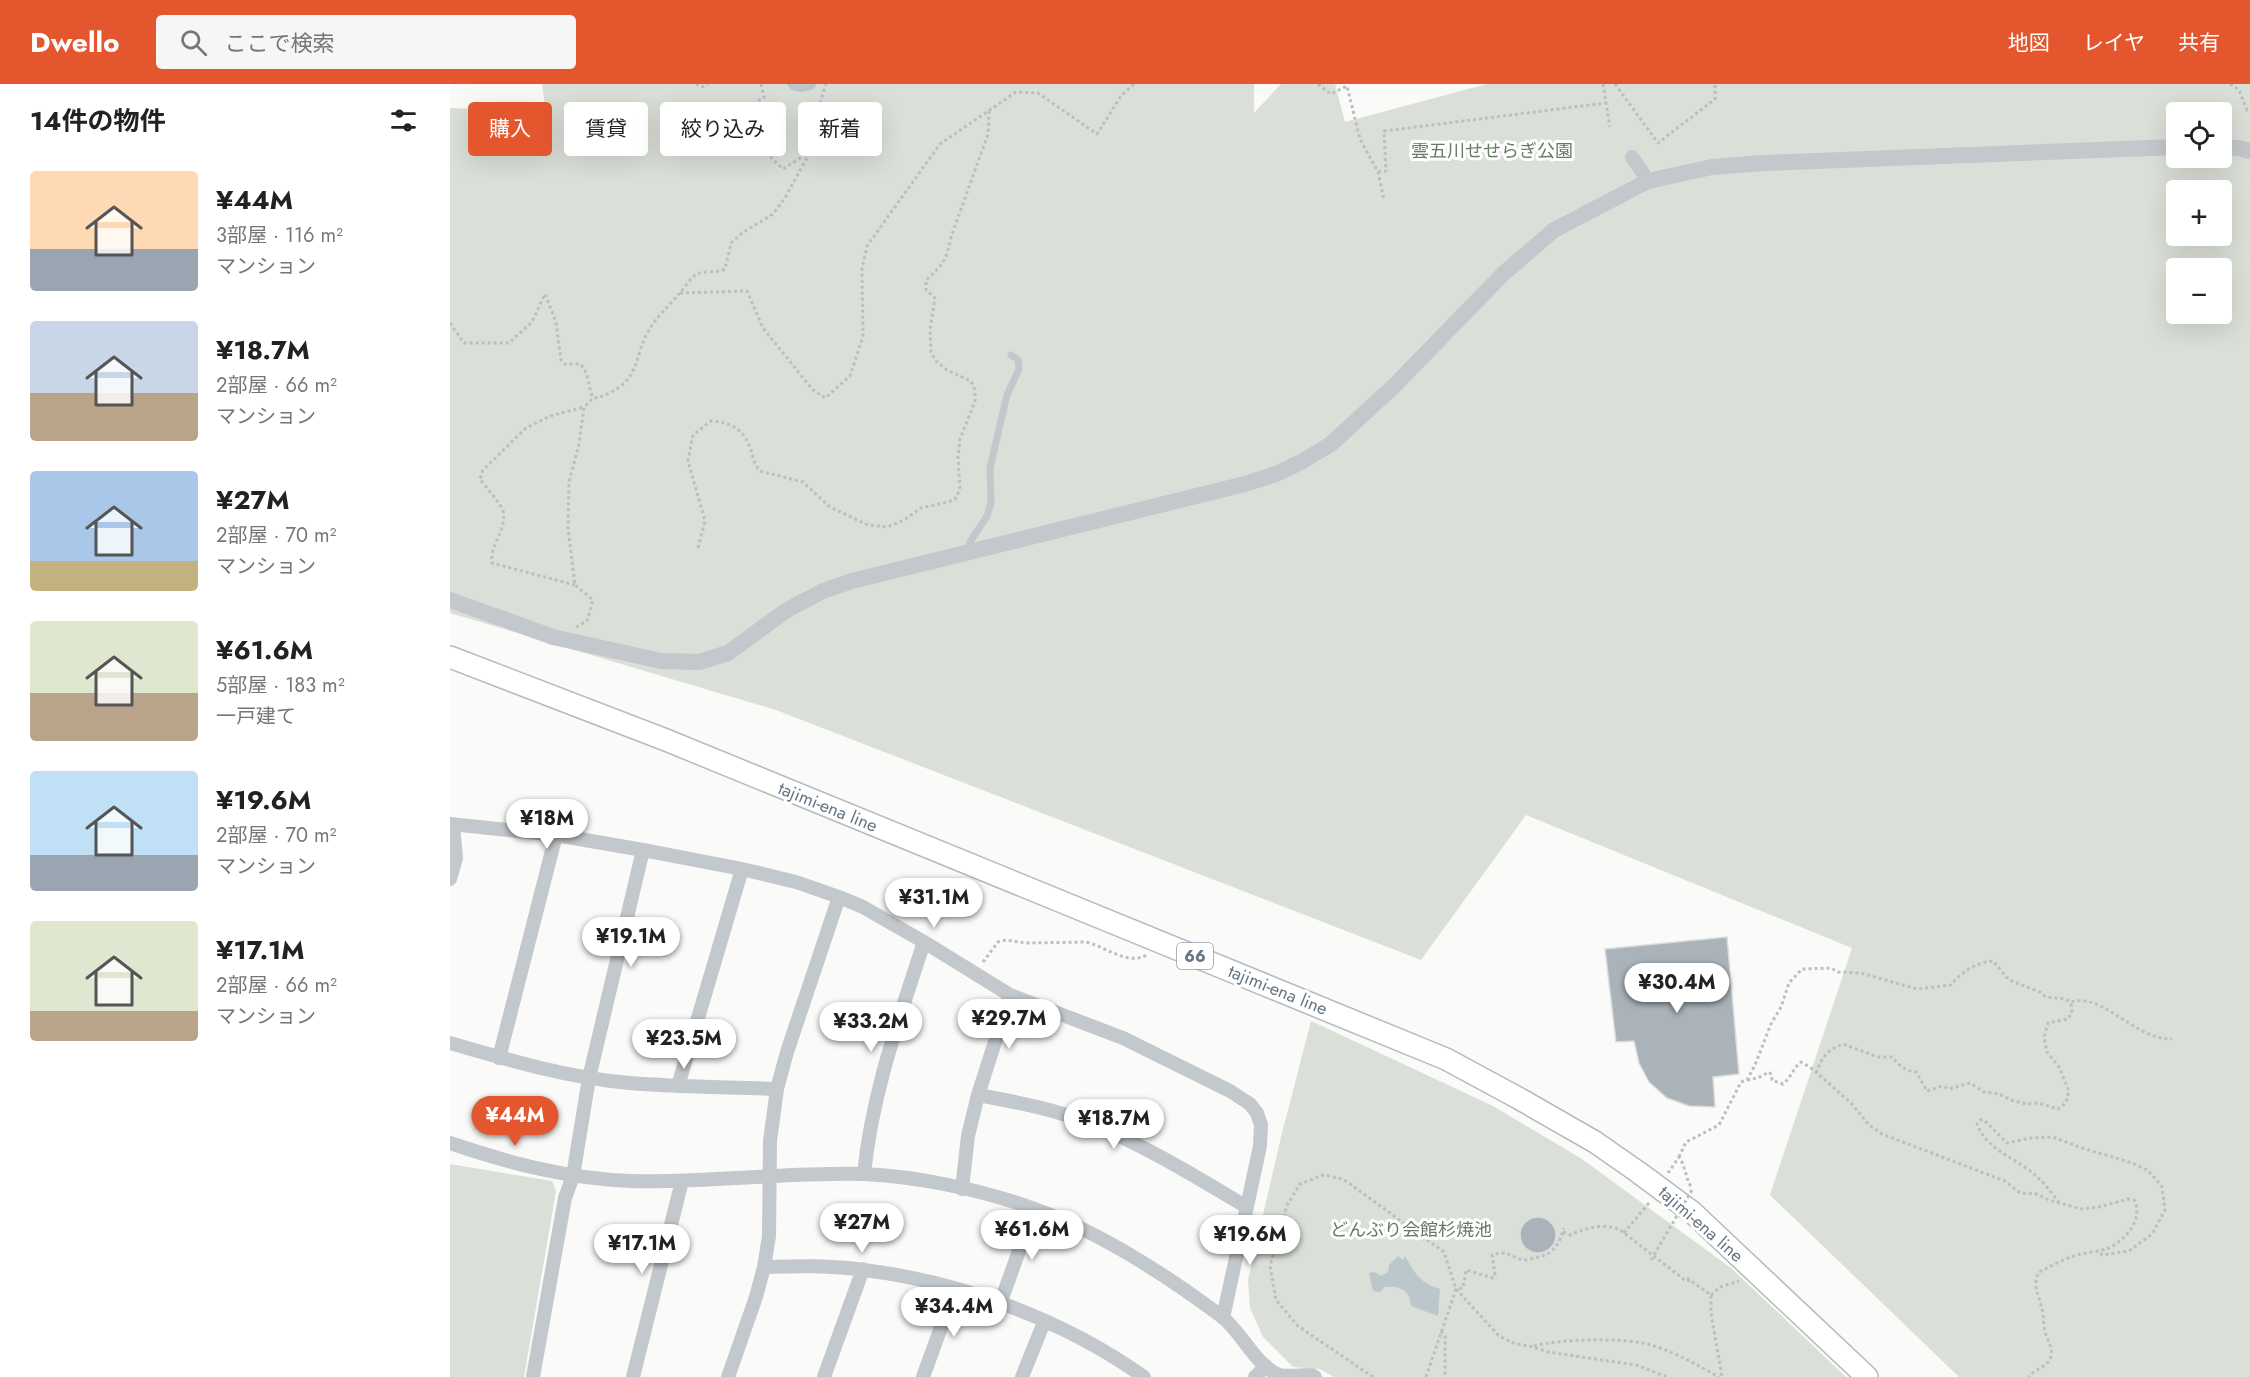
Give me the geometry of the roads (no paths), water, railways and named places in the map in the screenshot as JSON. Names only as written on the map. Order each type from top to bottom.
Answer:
[{"type":"main road","name":"tajimi-ena line","points":[[450,657],[666,741],[1446,1059],[1520,1098],[1595,1142],[1692,1212],[1867,1377]]},
{"type":"street","points":[[450,600],[553,637],[661,661],[699,662],[728,653],[787,610],[823,591],[852,581],[1245,484],[1301,462],[1331,444],[1394,386],[1504,273],[1554,230],[1648,181],[1712,166],[2166,147]]},
{"type":"street","points":[[2232,148],[2250,151]]},
{"type":"street","points":[[1632,157],[1648,181]]},
{"type":"street","points":[[450,879],[456,858],[451,824],[556,835],[742,869],[796,882],[863,907],[1010,995],[1123,1038],[1230,1091],[1250,1104],[1259,1119],[1261,1135],[1223,1318]]},
{"type":"street","points":[[499,1058],[556,835]]},
{"type":"street","points":[[533,1377],[565,1198],[573,1176],[589,1078],[643,850]]},
{"type":"street","points":[[678,1086],[742,869]]},
{"type":"street","points":[[728,1377],[764,1267],[769,1236],[770,1141],[777,1089],[787,1052],[839,897]]},
{"type":"street","points":[[864,1174],[868,1137],[884,1063],[924,942]]},
{"type":"street","points":[[962,1189],[968,1136],[978,1095],[1010,995]]},
{"type":"street","points":[[450,1043],[499,1058],[589,1078],[678,1086],[777,1089]]},
{"type":"street","points":[[978,1095],[1020,1102],[1087,1122],[1169,1161],[1247,1207]]},
{"type":"street","points":[[450,1143],[499,1159],[573,1176],[629,1181],[682,1181],[864,1174],[985,1192],[1034,1209],[1091,1234],[1137,1260],[1223,1318],[1266,1366],[1281,1376],[1312,1375],[1315,1377]]},
{"type":"street","points":[[633,1377],[682,1181]]},
{"type":"street","points":[[1000,1304],[1034,1209]]},
{"type":"street","points":[[764,1267],[823,1266],[863,1269],[910,1277],[955,1289],[1000,1304],[1078,1337],[1137,1375]]},
{"type":"street","points":[[824,1377],[863,1269]]},
{"type":"street","points":[[923,1377],[955,1289]]},
{"type":"street","points":[[1022,1377],[1044,1322]]},
{"type":"street","points":[[1255,1377],[1266,1366]]},
{"type":"lane","points":[[968,553],[970,543],[987,516],[991,502],[990,468],[1007,395],[1019,369],[1018,360],[1011,355]]},
{"type":"park label","name":"雲五川せせらぎ公園","points":[[1492,151]]},
{"type":"park label","name":"どんぶり会館杉焼池","points":[[1411,1230]]}]
